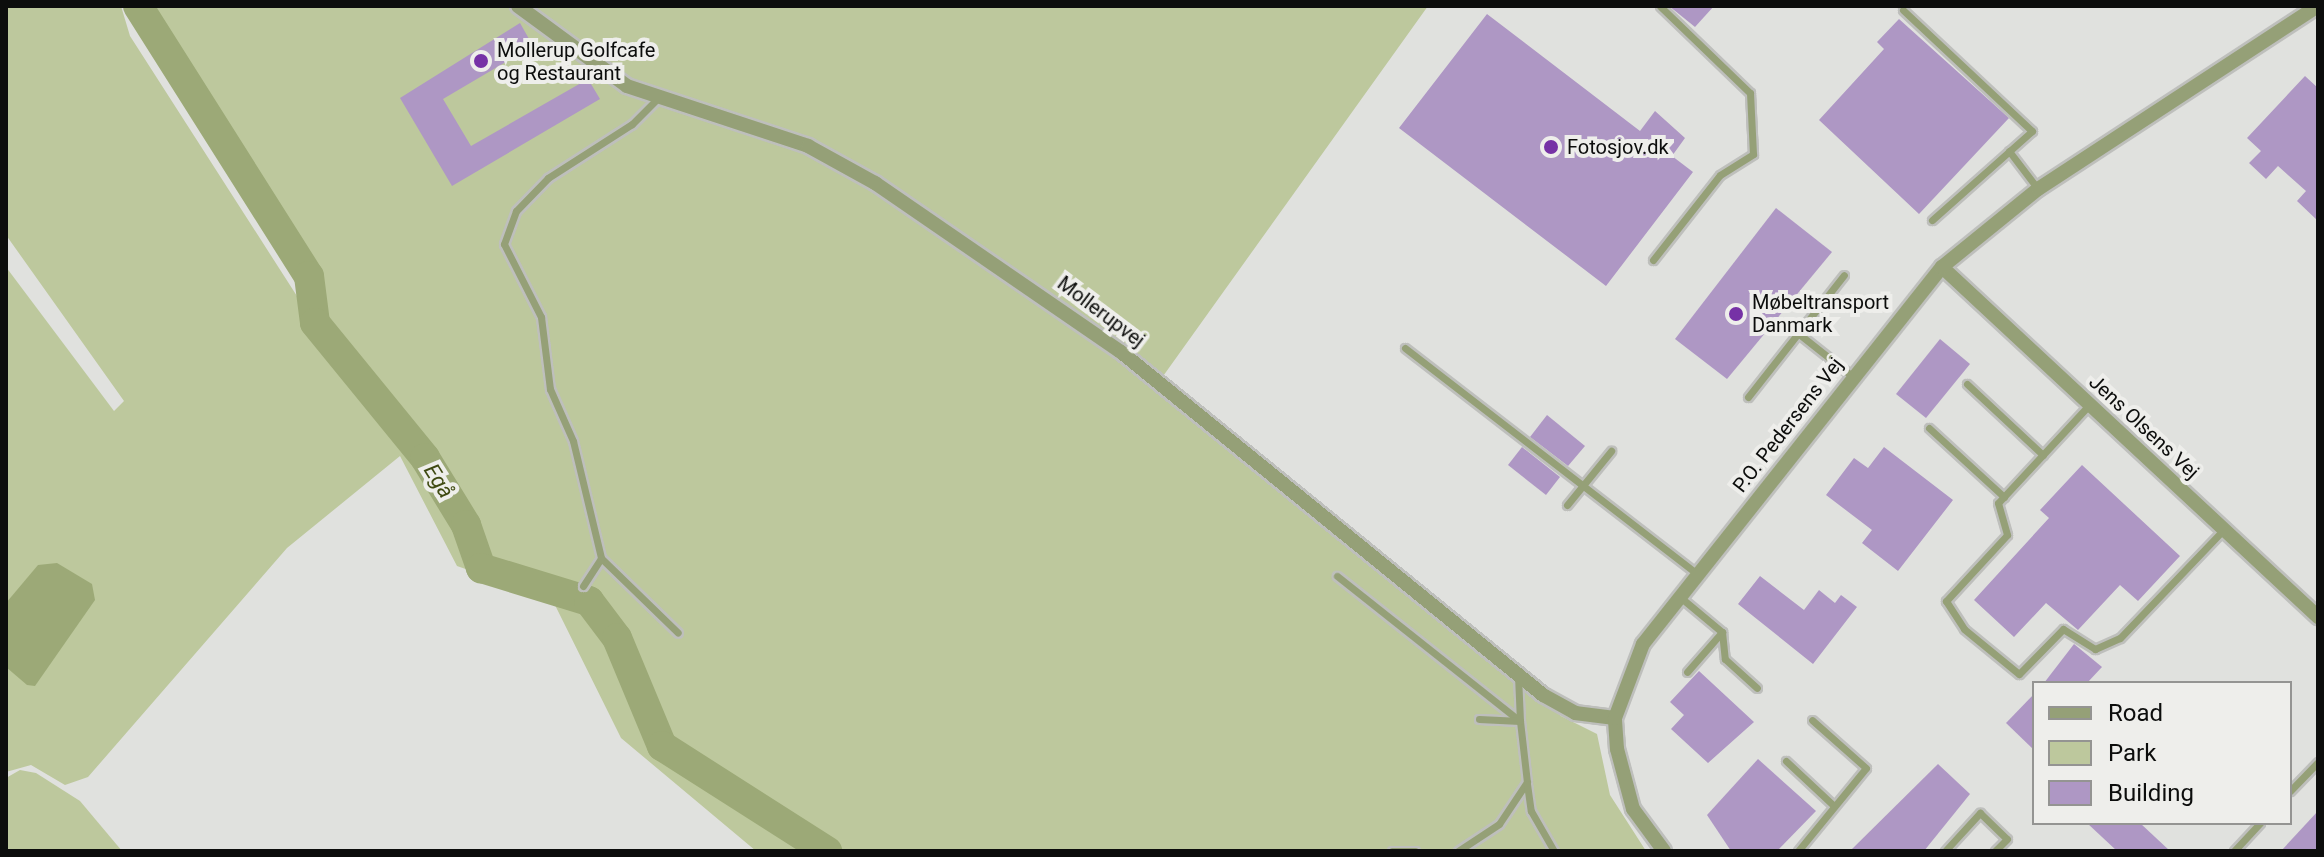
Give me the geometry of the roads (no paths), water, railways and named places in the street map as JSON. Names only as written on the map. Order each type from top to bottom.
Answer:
[{"type":"street","name":"Mollerupvej","points":[[518,6],[607,73],[658,98],[808,146],[1028,283],[1338,523],[1518,674],[1575,713],[1615,718]]},
{"type":"street","name":"P.O. Pedersens Vej","points":[[1615,718],[1643,644],[1852,376],[1942,267],[2038,189],[2318,6]]},
{"type":"street","name":"Jens Olsens Vej","points":[[1942,267],[2318,617]]},
{"type":"street","points":[[1615,718],[1633,809],[1664,851]]},
{"type":"lane","points":[[1653,260],[1720,175],[1753,154],[1750,93],[1660,6]]},
{"type":"lane","points":[[1903,10],[2032,131],[1932,220]]},
{"type":"lane","points":[[658,98],[632,124],[548,178],[504,231],[508,258],[541,317],[550,389],[573,441],[601,558],[613,577],[678,633]]},
{"type":"lane","points":[[2009,151],[2038,189]]},
{"type":"lane","points":[[1748,397],[1844,275]]},
{"type":"lane","points":[[1799,334],[1852,376]]},
{"type":"lane","points":[[1405,348],[1697,574]]},
{"type":"lane","points":[[1967,384],[2043,455]]},
{"type":"lane","points":[[2090,404],[1998,503],[2007,535],[1946,601],[1964,629],[2019,674],[2063,629],[2095,649],[2120,638],[2224,529]]},
{"type":"lane","points":[[1929,428],[2004,497]]},
{"type":"lane","points":[[1567,505],[1611,451]]},
{"type":"lane","points":[[583,586],[601,558]]},
{"type":"lane","points":[[1337,576],[1520,721]]},
{"type":"lane","points":[[1680,597],[1722,632],[1725,659],[1757,688]]},
{"type":"lane","points":[[1687,672],[1722,632]]},
{"type":"lane","points":[[1518,674],[1520,721],[1531,811],[1554,851]]},
{"type":"lane","points":[[1479,719],[1520,721]]},
{"type":"lane","points":[[1798,851],[1866,768],[1812,720]]},
{"type":"lane","points":[[1786,761],[1833,805]]},
{"type":"lane","points":[[2292,789],[2318,762]]},
{"type":"lane","points":[[1458,851],[1499,824],[1527,782]]},
{"type":"lane","points":[[1945,851],[1980,813],[2007,839],[1995,851]]},
{"type":"lane","points":[[2234,851],[2258,825]]},
{"type":"lane","points":[[1392,851],[1415,851]]},
{"type":"waterway","name":"Egå","points":[[138,6],[309,276],[315,323],[425,458],[466,525],[481,568],[589,601],[617,638],[662,746],[827,851]]},
{"type":"place","name":"Mollerup Golfcafe og Restaurant","points":[[481,61]]},
{"type":"place","name":"Fotosjov.dk","points":[[1551,147]]},
{"type":"place","name":"Møbeltransport Danmark","points":[[1736,314]]}]
